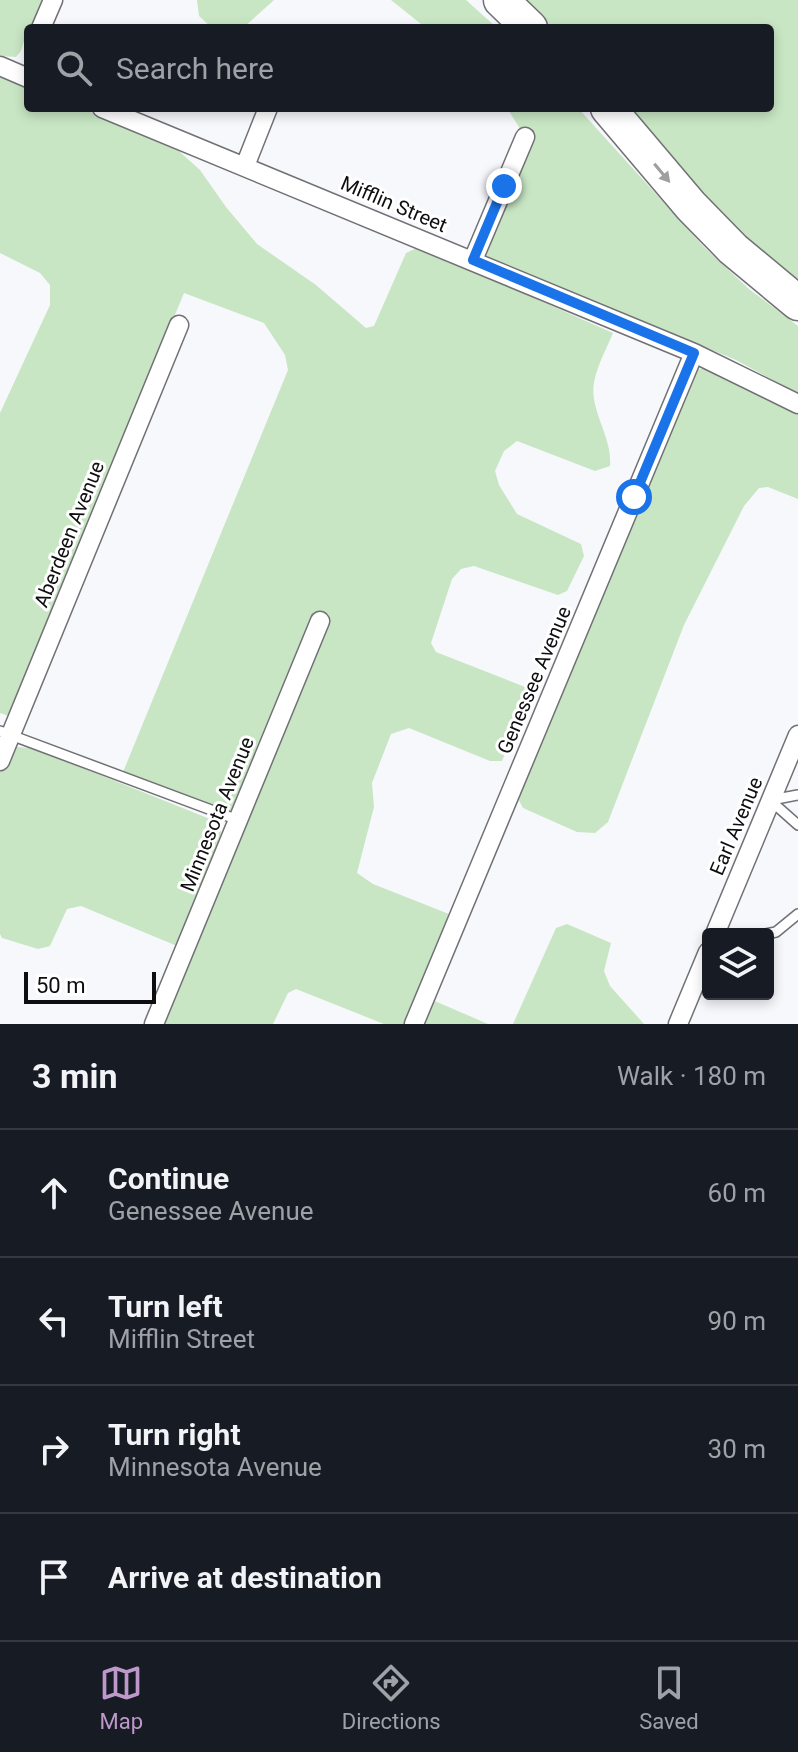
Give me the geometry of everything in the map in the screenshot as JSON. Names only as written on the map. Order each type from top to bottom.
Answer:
[{"type":"highway","points":[[501,0],[526,24]]},
{"type":"highway","points":[[611,112],[691,206],[733,249],[798,303]]},
{"type":"street","points":[[43,24],[53,0]]},
{"type":"street","points":[[0,66],[24,71]]},
{"type":"street","name":"Mifflin Street","points":[[112,112],[694,353],[798,404]]},
{"type":"street","points":[[245,166],[266,112]]},
{"type":"street","points":[[473,260],[525,137]]},
{"type":"street","name":"Aberdeen Avenue","points":[[0,761],[5,733],[179,325]]},
{"type":"street","name":"Genessee Avenue","points":[[414,1024],[694,353]]},
{"type":"street","name":"Minnesota Avenue","points":[[154,1024],[320,621]]},
{"type":"street","name":"Earl Avenue","points":[[721,928],[798,735]]},
{"type":"street","points":[[678,1024],[702,966]]},
{"type":"lane","points":[[5,733],[238,820]]},
{"type":"lane","points":[[771,800],[798,795]]},
{"type":"lane","points":[[771,800],[798,825]]},
{"type":"lane","points":[[774,932],[798,914]]},
{"type":"green space","points":[[0,0],[42,0],[33,24],[24,24],[21,51],[16,57],[0,56]]},
{"type":"green space","points":[[197,0],[274,0],[247,24],[208,24],[199,16]]},
{"type":"green space","points":[[391,0],[466,0],[493,24],[421,24]]},
{"type":"green space","points":[[515,0],[798,0],[798,286],[762,258],[627,112],[774,112],[774,24],[542,24]]},
{"type":"green space","points":[[0,77],[24,86],[24,112],[90,112],[170,143],[200,170],[257,244],[316,285],[366,328],[374,326],[406,253],[419,247],[613,333],[599,365],[593,391],[609,449],[610,466],[595,471],[517,441],[504,451],[495,471],[499,485],[517,514],[581,544],[584,556],[567,591],[558,595],[474,566],[461,569],[452,579],[431,643],[436,652],[525,687],[530,696],[502,761],[490,761],[409,728],[391,734],[372,783],[374,807],[357,873],[373,884],[449,914],[406,1024],[384,1024],[296,989],[288,993],[273,1024],[159,1024],[317,613],[235,813],[123,772],[288,370],[285,355],[264,323],[184,293],[9,716],[0,713],[0,413],[50,305],[50,285],[40,273],[0,253]]},
{"type":"green space","points":[[509,112],[582,112],[705,248],[749,289],[798,326],[798,394],[736,360],[486,256],[530,145]]},
{"type":"green space","points":[[708,367],[798,412],[798,499],[768,487],[759,488],[744,506],[684,625],[608,822],[595,833],[577,832],[523,808],[516,795],[696,370]]},
{"type":"green space","points":[[17,747],[33,748],[215,821],[221,830],[220,843],[177,946],[81,906],[67,909],[50,946],[38,949],[2,938],[0,771],[8,752]]},
{"type":"green space","points":[[567,924],[611,943],[604,971],[610,986],[644,1024],[513,1024],[556,928]]},
{"type":"green space","points":[[430,999],[488,1024],[420,1024]]},
{"type":"route","points":[[504,186],[473,260],[694,353],[634,497]]}]
